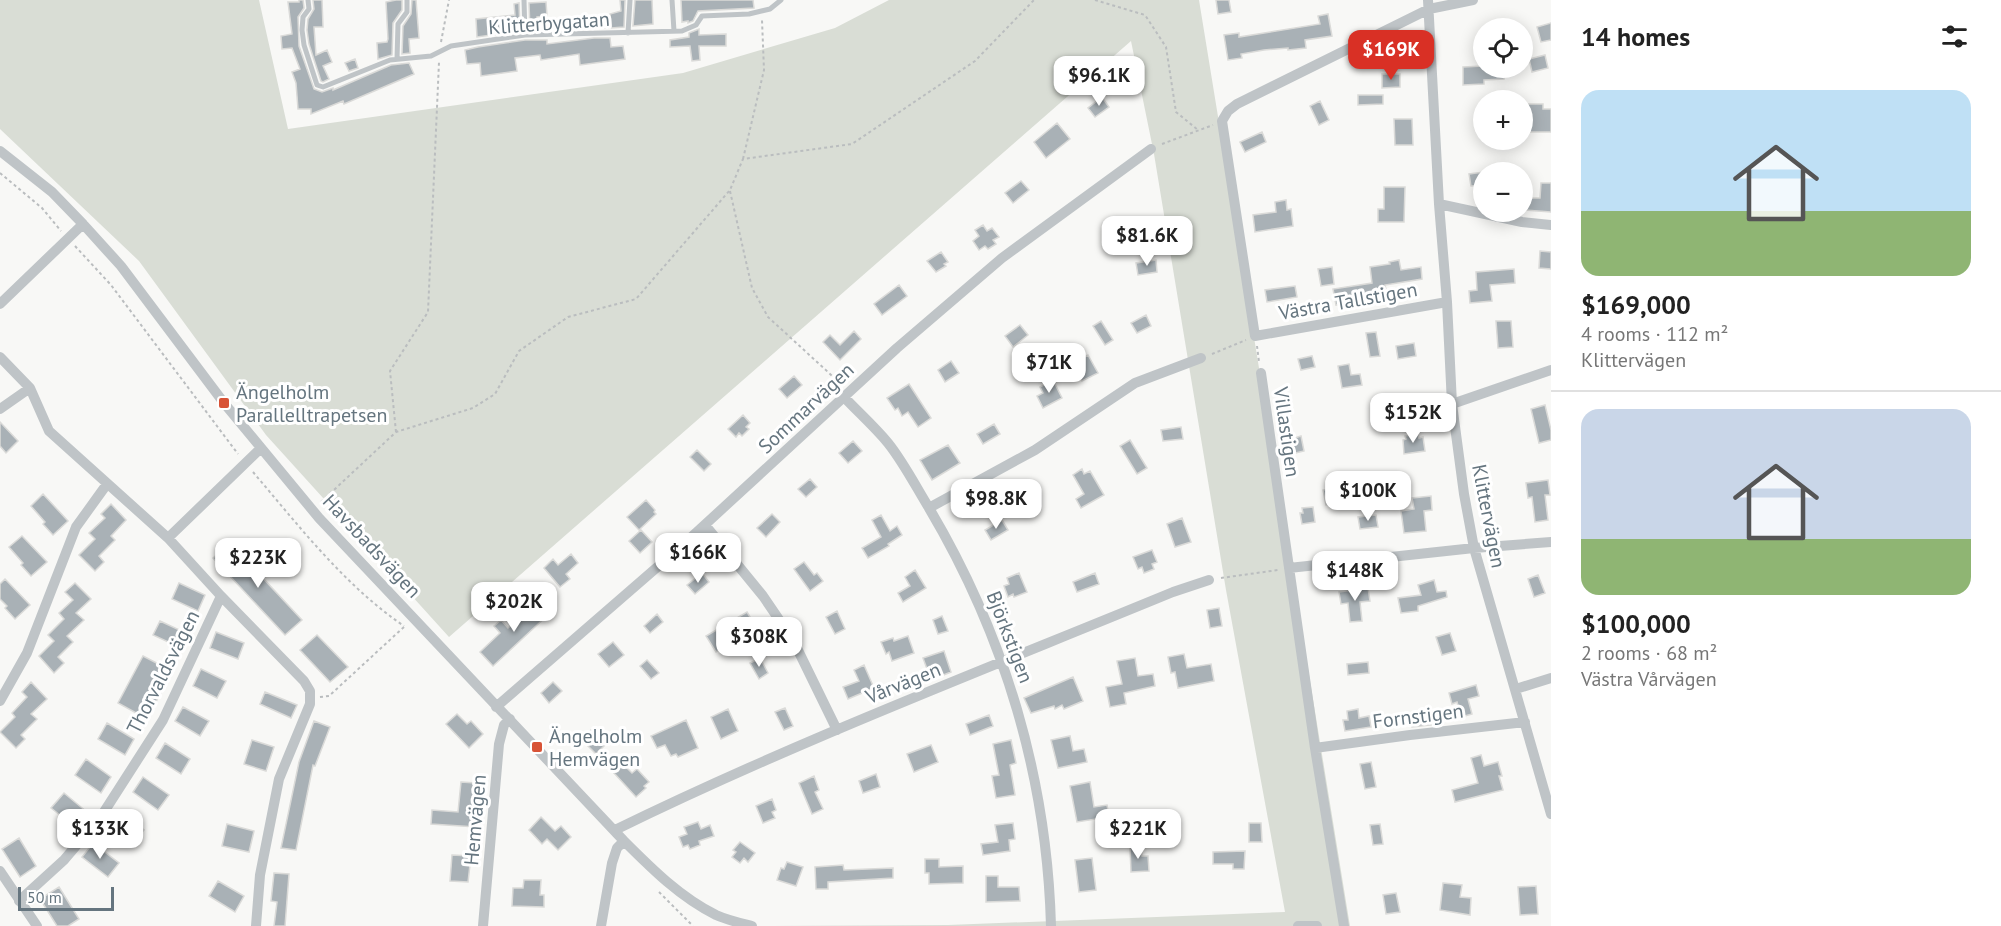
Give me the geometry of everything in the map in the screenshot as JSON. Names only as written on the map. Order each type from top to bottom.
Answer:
[{"type":"street","points":[[1255,336],[1222,121],[1228,111],[1237,104],[1428,4],[1473,0]]},
{"type":"street","name":"Klittervägen","points":[[1428,4],[1438,204],[1447,302],[1452,404],[1464,494],[1474,548],[1551,814]]},
{"type":"street","name":"Sommarvägen","points":[[496,707],[705,525],[847,394],[1002,258],[1151,149]]},
{"type":"street","name":"Havsbadsvägen","points":[[0,151],[52,192],[121,266],[260,449],[312,510],[624,842],[655,872],[687,898],[718,916],[752,926]]},
{"type":"street","points":[[1438,204],[1522,222],[1551,225]]},
{"type":"street","points":[[0,304],[83,224]]},
{"type":"street","name":"Västra Tallstigen","points":[[1255,336],[1447,302]]},
{"type":"street","points":[[0,357],[30,388],[49,430],[168,538],[304,681],[310,691],[310,704],[279,779],[260,875],[254,924]]},
{"type":"street","points":[[929,508],[1035,450],[1134,383],[1201,358]]},
{"type":"street","points":[[1452,404],[1551,370]]},
{"type":"street","name":"Villastigen","points":[[1261,373],[1315,748],[1344,926]]},
{"type":"street","points":[[0,409],[30,388]]},
{"type":"street","name":"Björkstigen","points":[[847,394],[888,442],[929,508],[971,584],[1003,662],[1035,773],[1048,871],[1051,926]]},
{"type":"street","points":[[168,538],[260,449]]},
{"type":"street","points":[[0,700],[27,653],[76,527],[107,484]]},
{"type":"street","points":[[705,525],[762,596],[793,640],[837,730]]},
{"type":"street","points":[[1289,568],[1551,542]]},
{"type":"street","name":"Vårvägen","points":[[615,830],[702,787],[837,730],[1173,591],[1209,580]]},
{"type":"street","name":"Thorvaldsvägen","points":[[19,901],[64,860],[102,815],[163,720],[221,596]]},
{"type":"street","points":[[1516,689],[1551,678]]},
{"type":"street","name":"Hemvägen","points":[[483,926],[499,744],[504,725],[510,719]]},
{"type":"street","name":"Fornstigen","points":[[1315,748],[1525,722]]},
{"type":"street","points":[[601,926],[612,863],[617,848],[624,842]]},
{"type":"street","points":[[0,871],[37,926]]},
{"type":"street","points":[[1298,926],[1317,926]]},
{"type":"lane","name":"Klitterbygatan","points":[[308,0],[309,9],[303,17],[304,45],[317,85],[323,87],[390,60],[431,56],[451,46],[525,35],[682,31],[696,25],[702,16],[749,14],[770,9],[781,0]]},
{"type":"lane","points":[[397,59],[398,24],[407,12],[407,0]]},
{"type":"lane","points":[[524,0],[525,35]]},
{"type":"lane","points":[[628,33],[630,0]]},
{"type":"lane","points":[[672,0],[674,31]]},
{"type":"path","points":[[396,432],[390,371],[428,312],[439,52],[449,0]]},
{"type":"path","points":[[743,159],[852,144],[975,61],[1034,0]]},
{"type":"path","points":[[1095,0],[1145,15],[1166,47],[1176,112],[1198,130]]},
{"type":"path","points":[[312,510],[396,432],[473,408],[495,394],[519,351],[568,317],[636,299],[730,190],[743,159],[764,70],[761,11]]},
{"type":"path","points":[[1151,149],[1222,121]]},
{"type":"path","points":[[730,190],[752,288],[768,317],[847,394]]},
{"type":"path","points":[[1201,358],[1255,336]]},
{"type":"path","name":"Villastigen","points":[[1255,336],[1261,373]]},
{"type":"path","points":[[1209,580],[1289,568]]},
{"type":"path","points":[[310,698],[329,696],[405,627]]},
{"type":"shaded area","points":[[0,0],[259,0],[288,129],[683,73],[835,28],[889,0],[1199,0],[1350,926],[771,926],[948,925],[1285,912],[1226,590],[1154,154],[1131,41],[449,637],[266,435],[139,261],[0,129]]},
{"type":"building","points":[[303,0],[304,8],[298,17],[299,46],[314,89],[322,92],[333,88],[333,90],[391,65],[409,63],[414,74],[344,104],[343,101],[311,114],[311,109],[298,109],[296,83],[292,72],[300,69],[292,48],[282,49],[281,36],[292,34],[288,2],[299,2]]},
{"type":"building","points":[[313,0],[322,0],[323,27],[314,27],[316,55],[327,50],[332,62],[323,66],[329,79],[323,82],[309,44],[307,30],[308,19],[314,9]]},
{"type":"building","points":[[402,0],[402,10],[393,23],[392,55],[378,59],[377,43],[387,42],[388,39],[386,2]]},
{"type":"building","points":[[412,0],[416,0],[419,38],[409,39],[410,53],[402,54],[403,26],[411,14]]},
{"type":"building","points":[[620,0],[625,0],[624,27],[611,28],[610,14],[621,11]]},
{"type":"building","points":[[635,0],[652,0],[653,24],[633,26]]},
{"type":"building","points":[[681,0],[753,0],[754,8],[698,11],[693,21],[688,23],[688,21],[682,22]]},
{"type":"building","points":[[1216,0],[1229,0],[1231,12],[1218,14]]},
{"type":"building","points":[[546,2],[547,16],[537,17],[538,30],[530,30],[529,3]]},
{"type":"building","points":[[519,3],[520,31],[477,37],[476,19],[515,15],[514,4]]},
{"type":"building","points":[[1328,14],[1332,36],[1305,40],[1306,48],[1264,50],[1241,54],[1242,58],[1228,60],[1224,35],[1239,33],[1239,37],[1320,24],[1318,16]]},
{"type":"building","points":[[608,20],[609,28],[593,28],[592,21]]},
{"type":"building","points":[[1551,23],[1551,40],[1541,42],[1537,27]]},
{"type":"building","points":[[699,29],[699,35],[726,34],[726,46],[699,46],[700,60],[692,61],[690,46],[670,47],[670,40],[689,37],[689,33]]},
{"type":"building","points":[[610,38],[611,47],[623,46],[625,59],[580,65],[579,54],[541,60],[540,55],[515,58],[517,71],[481,76],[480,63],[467,64],[465,50],[478,47],[525,40],[547,40],[547,44]]},
{"type":"building","points":[[1545,55],[1548,68],[1533,72],[1533,58]]},
{"type":"building","points":[[355,59],[358,68],[349,71],[345,63]]},
{"type":"building","points":[[1463,67],[1473,67],[1473,78],[1504,79],[1484,80],[1484,84],[1463,85]]},
{"type":"building","points":[[1382,74],[1400,74],[1400,87],[1382,88]]},
{"type":"building","points":[[1358,95],[1383,95],[1383,104],[1358,105]]},
{"type":"building","points":[[1102,97],[1109,107],[1095,117],[1088,108]]},
{"type":"building","points":[[1320,101],[1329,120],[1319,125],[1310,106]]},
{"type":"building","points":[[1533,104],[1543,104],[1543,109],[1551,109],[1551,132],[1533,132]]},
{"type":"building","points":[[1394,119],[1412,119],[1413,145],[1395,145]]},
{"type":"building","points":[[1057,123],[1070,139],[1046,158],[1034,142]]},
{"type":"building","points":[[1262,132],[1266,142],[1245,152],[1240,142]]},
{"type":"building","points":[[1473,173],[1473,186],[1471,186],[1469,174]]},
{"type":"building","points":[[1021,181],[1029,190],[1013,203],[1005,193]]},
{"type":"building","points":[[1541,183],[1551,183],[1551,212],[1533,211],[1533,198],[1540,198]]},
{"type":"building","points":[[1384,187],[1405,187],[1404,222],[1378,222],[1378,209],[1384,209]]},
{"type":"building","points":[[1286,200],[1287,210],[1291,209],[1293,226],[1255,232],[1253,215],[1276,212],[1275,202]]},
{"type":"building","points":[[983,225],[987,231],[992,228],[999,237],[993,240],[996,244],[988,249],[985,246],[979,250],[973,241],[979,236],[975,230]]},
{"type":"building","points":[[1540,251],[1551,252],[1551,269],[1539,268]]},
{"type":"building","points":[[941,252],[948,262],[936,272],[927,261]]},
{"type":"building","points":[[1156,260],[1157,272],[1138,275],[1136,263]]},
{"type":"building","points":[[1399,260],[1401,270],[1421,267],[1422,279],[1385,285],[1387,295],[1336,305],[1333,289],[1372,283],[1370,267]]},
{"type":"building","points":[[1332,267],[1334,284],[1321,286],[1318,269]]},
{"type":"building","points":[[1514,269],[1515,283],[1490,285],[1492,301],[1470,303],[1469,291],[1477,290],[1476,272]]},
{"type":"building","points":[[899,285],[907,296],[882,315],[874,304]]},
{"type":"building","points":[[1295,286],[1297,297],[1267,302],[1265,290]]},
{"type":"building","points":[[1146,315],[1151,326],[1137,333],[1131,323]]},
{"type":"building","points":[[1101,321],[1113,340],[1105,345],[1093,326]]},
{"type":"building","points":[[1496,321],[1511,321],[1513,347],[1498,348]]},
{"type":"building","points":[[1020,325],[1028,335],[1013,347],[1005,336]]},
{"type":"building","points":[[854,331],[861,339],[840,360],[823,342],[830,335],[840,345]]},
{"type":"building","points":[[1376,332],[1380,356],[1370,357],[1366,333]]},
{"type":"building","points":[[1414,343],[1416,356],[1398,359],[1396,346]]},
{"type":"building","points":[[1088,355],[1098,373],[1082,381],[1076,370],[1083,367],[1079,360]]},
{"type":"building","points":[[1312,356],[1315,367],[1301,370],[1298,359]]},
{"type":"building","points":[[951,361],[959,373],[945,382],[938,370]]},
{"type":"building","points":[[1349,364],[1351,375],[1360,374],[1362,385],[1342,388],[1338,366]]},
{"type":"building","points":[[794,376],[802,385],[787,398],[779,389]]},
{"type":"building","points":[[1053,380],[1062,398],[1043,408],[1037,396],[1043,393],[1040,387]]},
{"type":"building","points":[[909,384],[931,418],[918,427],[908,412],[902,416],[898,408],[895,410],[887,398]]},
{"type":"building","points":[[1545,405],[1551,440],[1539,443],[1531,409]]},
{"type":"building","points":[[743,415],[750,423],[746,427],[749,429],[742,436],[739,433],[736,437],[728,429]]},
{"type":"building","points":[[0,422],[18,441],[6,453],[0,446]]},
{"type":"building","points":[[994,424],[1000,434],[983,444],[977,434]]},
{"type":"building","points":[[1181,427],[1183,439],[1163,441],[1161,430]]},
{"type":"building","points":[[1418,434],[1419,438],[1423,437],[1425,451],[1404,454],[1405,436]]},
{"type":"building","points":[[1301,436],[1304,451],[1291,454],[1288,440]]},
{"type":"building","points":[[1130,440],[1147,468],[1137,474],[1120,446]]},
{"type":"building","points":[[853,441],[862,451],[848,463],[839,453]]},
{"type":"building","points":[[948,445],[960,463],[932,480],[920,460]]},
{"type":"building","points":[[697,450],[711,464],[704,471],[690,457]]},
{"type":"building","points":[[1082,469],[1084,474],[1090,471],[1104,495],[1081,508],[1076,499],[1084,494],[1073,475]]},
{"type":"building","points":[[810,479],[817,487],[806,497],[798,489]]},
{"type":"building","points":[[1548,480],[1550,495],[1545,495],[1548,520],[1535,522],[1532,497],[1528,498],[1526,483]]},
{"type":"building","points":[[1335,488],[1337,503],[1326,505],[1323,490]]},
{"type":"building","points":[[43,494],[68,521],[53,535],[31,506]]},
{"type":"building","points":[[1431,496],[1432,510],[1424,511],[1426,531],[1404,533],[1401,511],[1414,509],[1412,498]]},
{"type":"building","points":[[646,500],[656,514],[639,530],[627,517]]},
{"type":"building","points":[[111,504],[126,520],[111,536],[115,540],[99,556],[104,562],[95,571],[79,555],[95,539],[89,533],[105,518],[101,514]]},
{"type":"building","points":[[1313,507],[1315,522],[1302,524],[1300,513],[1303,513],[1302,508]]},
{"type":"building","points":[[772,514],[780,522],[766,537],[757,528]]},
{"type":"building","points":[[881,515],[890,531],[897,526],[902,535],[888,544],[889,546],[868,558],[862,548],[881,537],[872,520]]},
{"type":"building","points":[[1376,515],[1378,527],[1360,529],[1358,517]]},
{"type":"building","points":[[1182,518],[1191,542],[1175,547],[1167,524]]},
{"type":"building","points":[[1002,520],[1008,530],[991,540],[985,530]]},
{"type":"building","points":[[641,530],[652,542],[640,553],[629,541]]},
{"type":"building","points":[[22,536],[47,562],[31,576],[9,547]]},
{"type":"building","points":[[230,543],[302,620],[285,635],[213,558]]},
{"type":"building","points":[[1152,550],[1157,562],[1152,564],[1154,569],[1144,573],[1142,567],[1138,569],[1133,557]]},
{"type":"building","points":[[571,554],[578,563],[566,574],[570,579],[560,587],[544,568],[553,559],[558,565]]},
{"type":"building","points":[[804,562],[814,575],[817,573],[823,581],[810,591],[794,569]]},
{"type":"building","points":[[915,570],[926,588],[903,602],[898,593],[910,586],[905,577]]},
{"type":"building","points":[[702,573],[709,582],[695,594],[687,585]]},
{"type":"building","points":[[1019,573],[1027,592],[1008,597],[1004,586],[1009,584],[1007,578]]},
{"type":"building","points":[[1095,573],[1099,584],[1077,592],[1073,582]]},
{"type":"building","points":[[1538,575],[1545,593],[1534,597],[1528,579]]},
{"type":"building","points":[[5,579],[30,605],[15,619],[0,599],[0,584]]},
{"type":"building","points":[[1434,580],[1437,592],[1446,591],[1447,597],[1418,606],[1418,611],[1401,613],[1398,598],[1421,595],[1418,585]]},
{"type":"building","points":[[75,583],[91,599],[76,613],[84,620],[67,636],[73,642],[58,657],[64,663],[54,673],[39,656],[54,641],[48,635],[64,619],[59,613],[73,600],[65,592]]},
{"type":"building","points":[[179,583],[205,595],[198,611],[172,599]]},
{"type":"building","points":[[1368,588],[1370,601],[1360,602],[1362,621],[1350,622],[1348,603],[1341,604],[1339,592]]},
{"type":"building","points":[[539,601],[550,613],[493,666],[480,652],[500,633],[494,626],[501,620],[508,628]]},
{"type":"building","points":[[1219,608],[1222,626],[1210,628],[1207,610]]},
{"type":"building","points":[[837,611],[845,629],[835,634],[826,617]]},
{"type":"building","points":[[747,612],[756,627],[716,652],[706,636]]},
{"type":"building","points":[[657,614],[663,622],[650,633],[644,626]]},
{"type":"building","points":[[942,616],[948,631],[938,634],[933,620]]},
{"type":"building","points":[[160,621],[186,633],[179,647],[153,635]]},
{"type":"building","points":[[216,632],[244,643],[238,659],[210,648]]},
{"type":"building","points":[[1450,633],[1456,651],[1442,655],[1436,637]]},
{"type":"building","points":[[317,635],[348,667],[330,682],[300,650]]},
{"type":"building","points":[[908,636],[914,653],[892,661],[889,652],[886,654],[881,642],[893,638],[894,641]]},
{"type":"building","points":[[613,642],[624,655],[609,667],[598,654]]},
{"type":"building","points":[[944,651],[951,672],[931,680],[923,658]]},
{"type":"building","points":[[1184,654],[1187,668],[1211,664],[1214,681],[1178,688],[1175,672],[1171,673],[1168,657]]},
{"type":"building","points":[[143,656],[172,671],[147,719],[118,703]]},
{"type":"building","points":[[760,658],[768,673],[759,679],[750,663]]},
{"type":"building","points":[[1135,658],[1138,676],[1153,674],[1155,686],[1124,693],[1126,704],[1110,707],[1106,687],[1122,684],[1117,661]]},
{"type":"building","points":[[647,660],[659,673],[651,679],[640,666]]},
{"type":"building","points":[[1368,662],[1369,673],[1348,675],[1347,664]]},
{"type":"building","points":[[864,665],[874,688],[848,699],[843,687],[859,681],[854,670]]},
{"type":"building","points":[[201,669],[226,681],[217,698],[193,686]]},
{"type":"building","points":[[1073,677],[1083,701],[1064,709],[1062,705],[1055,709],[1054,706],[1031,713],[1024,698]]},
{"type":"building","points":[[31,682],[47,699],[31,714],[37,719],[21,735],[25,739],[16,748],[0,732],[15,717],[12,713],[27,697],[22,692]]},
{"type":"building","points":[[553,682],[562,691],[549,703],[541,693]]},
{"type":"building","points":[[1476,685],[1479,696],[1468,699],[1472,714],[1461,717],[1457,702],[1452,704],[1449,693]]},
{"type":"building","points":[[265,692],[297,705],[291,718],[260,704]]},
{"type":"building","points":[[183,707],[209,721],[200,736],[175,721]]},
{"type":"building","points":[[785,708],[793,726],[784,730],[775,712]]},
{"type":"building","points":[[728,709],[738,731],[721,739],[711,717]]},
{"type":"building","points":[[1358,709],[1359,718],[1369,716],[1371,727],[1345,731],[1343,720],[1348,720],[1347,711]]},
{"type":"building","points":[[457,714],[467,724],[471,721],[483,734],[469,748],[446,724]]},
{"type":"building","points":[[1438,714],[1439,724],[1412,727],[1411,716]]},
{"type":"building","points":[[989,715],[993,726],[970,735],[966,724]]},
{"type":"building","points":[[686,720],[698,748],[678,757],[676,754],[671,756],[665,745],[657,748],[651,736]]},
{"type":"building","points":[[314,721],[330,727],[315,766],[313,765],[296,850],[281,848],[299,762]]},
{"type":"building","points":[[107,723],[134,739],[125,755],[98,739]]},
{"type":"building","points":[[591,730],[605,745],[596,754],[581,739]]},
{"type":"building","points":[[1070,736],[1073,751],[1084,749],[1087,762],[1058,768],[1051,740]]},
{"type":"building","points":[[252,740],[274,747],[266,771],[244,764]]},
{"type":"building","points":[[1011,740],[1016,763],[1010,765],[1015,795],[996,798],[992,776],[999,775],[993,744]]},
{"type":"building","points":[[165,743],[190,759],[181,774],[156,758]]},
{"type":"building","points":[[931,745],[938,762],[914,772],[907,754]]},
{"type":"building","points":[[1481,755],[1484,766],[1498,762],[1503,790],[1455,802],[1452,790],[1478,783],[1471,758]]},
{"type":"building","points":[[86,759],[111,777],[101,793],[75,775]]},
{"type":"building","points":[[1371,762],[1376,787],[1365,789],[1360,764]]},
{"type":"building","points":[[623,764],[632,773],[637,769],[649,782],[636,797],[614,773]]},
{"type":"building","points":[[876,774],[880,787],[863,793],[859,781]]},
{"type":"building","points":[[814,776],[819,790],[815,792],[823,809],[812,814],[799,783]]},
{"type":"building","points":[[143,777],[169,795],[158,810],[133,792]]},
{"type":"building","points":[[461,782],[476,783],[473,814],[477,814],[476,827],[431,824],[432,810],[458,812]]},
{"type":"building","points":[[1090,782],[1094,807],[1107,805],[1109,817],[1077,822],[1070,786]]},
{"type":"building","points":[[64,793],[87,812],[75,827],[51,808]]},
{"type":"building","points":[[772,799],[776,810],[772,812],[775,818],[763,823],[756,806]]},
{"type":"building","points":[[121,812],[144,830],[133,844],[110,826]]},
{"type":"building","points":[[541,817],[555,831],[561,826],[571,837],[558,850],[547,839],[542,844],[529,830]]},
{"type":"building","points":[[698,822],[701,829],[710,825],[714,836],[699,841],[700,845],[690,849],[688,845],[683,847],[679,837],[687,834],[684,827]]},
{"type":"building","points":[[1013,823],[1015,839],[1009,840],[1010,851],[983,855],[981,844],[998,842],[995,825]]},
{"type":"building","points":[[1249,823],[1261,823],[1262,842],[1249,842]]},
{"type":"building","points":[[227,824],[254,831],[249,852],[222,846]]},
{"type":"building","points":[[1380,824],[1383,844],[1373,845],[1370,825]]},
{"type":"building","points":[[19,838],[36,866],[20,877],[2,849]]},
{"type":"building","points":[[740,842],[755,853],[748,862],[744,858],[740,863],[732,857],[736,852],[733,850]]},
{"type":"building","points":[[93,843],[119,863],[108,877],[82,857]]},
{"type":"building","points":[[1130,846],[1141,846],[1142,856],[1148,856],[1149,871],[1131,872]]},
{"type":"building","points":[[1245,851],[1244,869],[1233,869],[1233,864],[1213,864],[1213,852]]},
{"type":"building","points":[[452,855],[471,856],[468,882],[450,881]]},
{"type":"building","points":[[1092,858],[1096,890],[1079,892],[1075,860]]},
{"type":"building","points":[[925,859],[939,859],[939,867],[963,866],[963,883],[929,884],[929,873],[925,873]]},
{"type":"building","points":[[787,862],[803,867],[796,886],[777,880],[781,868],[784,869]]},
{"type":"building","points":[[843,865],[844,870],[893,868],[893,878],[828,882],[828,889],[816,889],[815,867]]},
{"type":"building","points":[[274,873],[289,874],[285,926],[274,926],[277,902],[271,901]]},
{"type":"building","points":[[986,876],[998,876],[998,887],[1019,887],[1020,901],[986,902]]},
{"type":"building","points":[[524,880],[541,880],[540,895],[544,895],[544,907],[512,906],[513,888],[523,888]]},
{"type":"building","points":[[218,881],[244,896],[235,912],[209,896]]},
{"type":"building","points":[[1443,883],[1462,885],[1460,897],[1471,898],[1470,915],[1440,910]]},
{"type":"building","points":[[1536,886],[1538,914],[1520,915],[1518,887]]},
{"type":"building","points":[[59,887],[79,919],[68,926],[57,926],[40,899]]},
{"type":"building","points":[[1396,893],[1400,912],[1386,914],[1383,895]]},
{"type":"place","name":"Ängelholm Parallelltrapetsen","points":[[224,403]]},
{"type":"place","name":"Ängelholm Hemvägen","points":[[537,747]]}]
